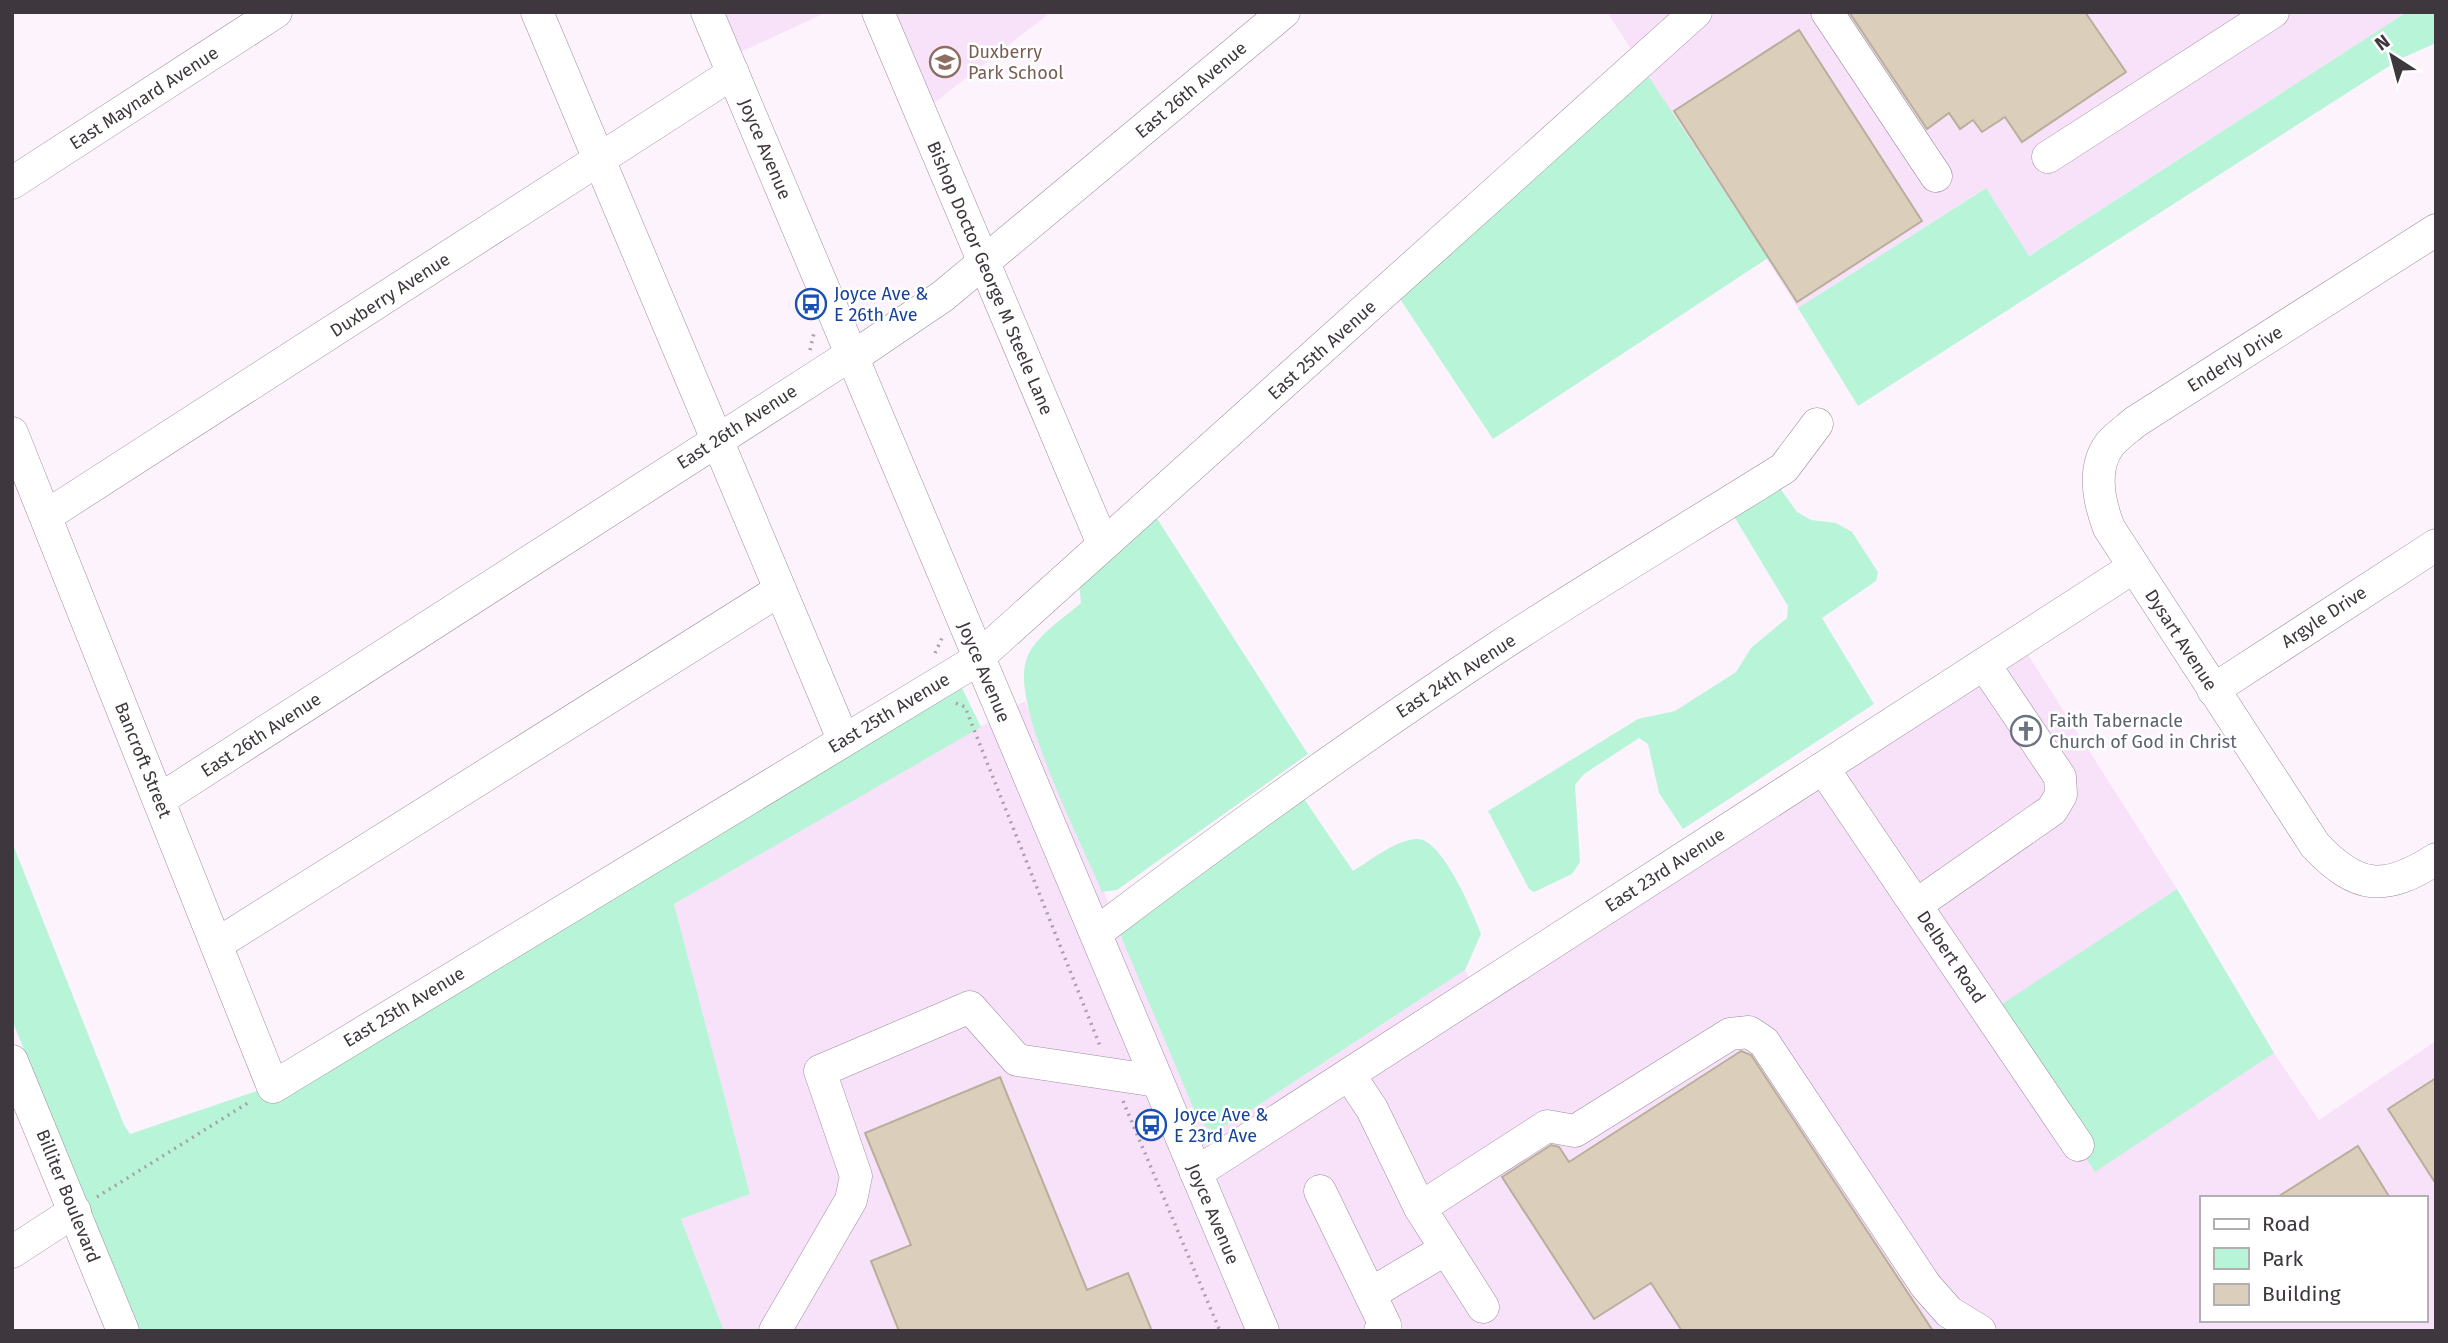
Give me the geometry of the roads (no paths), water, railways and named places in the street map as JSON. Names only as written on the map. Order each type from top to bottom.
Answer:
[{"type":"street","name":"East Maynard Avenue","points":[[12,183],[276,12]]},
{"type":"street","points":[[537,12],[843,739]]},
{"type":"street","name":"Bishop Doctor George M Steele Lane","points":[[878,12],[1103,544]]},
{"type":"street","name":"East 26th Avenue","points":[[159,800],[943,296],[1284,12]]},
{"type":"street","name":"East 25th Avenue","points":[[273,1087],[977,658],[1505,187],[1696,12]]},
{"type":"street","points":[[1827,12],[1936,176]]},
{"type":"street","points":[[2048,158],[2273,12]]},
{"type":"street","name":"Joyce Avenue","points":[[719,16],[733,73],[977,658],[1263,1331]]},
{"type":"street","name":"Duxberry Avenue","points":[[46,516],[733,73]]},
{"type":"street","name":"Enderly Drive","points":[[2109,528],[2099,503],[2098,477],[2110,445],[2135,422],[2436,230]]},
{"type":"street","name":"East 24th Avenue","points":[[1096,933],[1205,850],[1391,719],[1503,644],[1784,468],[1817,424]]},
{"type":"street","name":"Bancroft Street","points":[[12,433],[273,1087]]},
{"type":"street","name":"Dysart Avenue","points":[[2109,528],[2315,845],[2334,866],[2358,879],[2390,882],[2436,859]]},
{"type":"street","name":"Argyle Drive","points":[[2213,690],[2436,545]]},
{"type":"street","name":"East 23rd Avenue","points":[[1196,1173],[2134,567]]},
{"type":"street","points":[[216,944],[780,590]]},
{"type":"street","points":[[1916,905],[2052,810],[2061,795],[2060,777],[1984,664]]},
{"type":"street","name":"Delbert Road","points":[[1823,768],[2078,1145]]},
{"type":"street","points":[[775,1331],[850,1200],[856,1176],[820,1071],[971,1007],[1017,1060],[1157,1080]]},
{"type":"street","points":[[1420,1208],[1547,1126],[1575,1131],[1730,1034],[1749,1032],[1764,1042],[1926,1286],[1949,1312],[1980,1331]]},
{"type":"street","name":"Billiter Boulevard","points":[[13,1065],[123,1331]]},
{"type":"street","points":[[1350,1076],[1372,1109],[1420,1208],[1483,1307]]},
{"type":"street","points":[[1320,1191],[1385,1325],[1380,1331]]},
{"type":"street","points":[[12,1252],[75,1211]]},
{"type":"street","points":[[1370,1294],[1446,1249]]},
{"type":"place","name":"Duxberry Park School","points":[[945,62]]},
{"type":"place","name":"Joyce Ave & E 26th Ave","points":[[811,304]]},
{"type":"place","name":"Faith Tabernacle Church of God in Christ","points":[[2026,731]]},
{"type":"place","name":"Joyce Ave & E 23rd Ave","points":[[1151,1125]]}]
